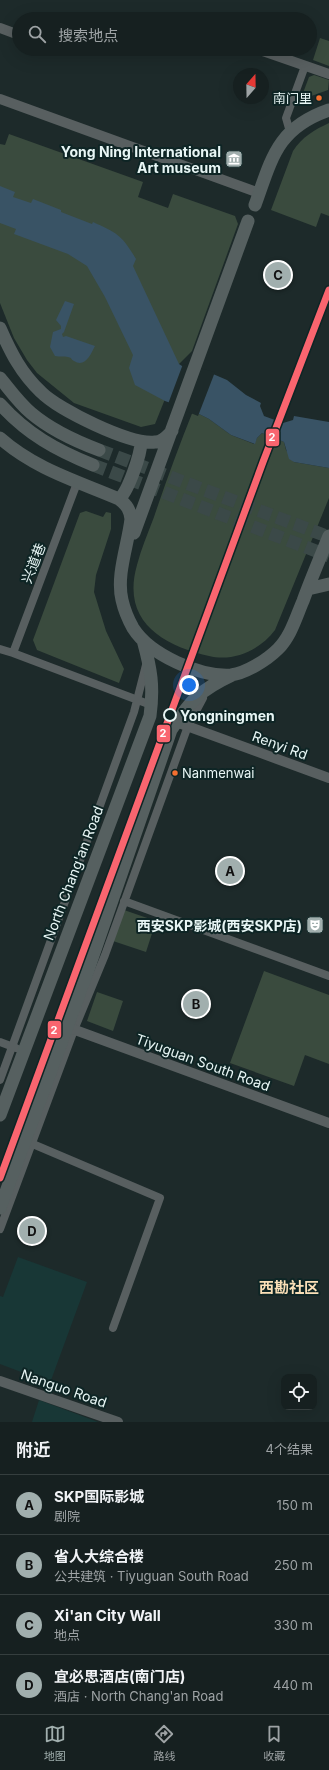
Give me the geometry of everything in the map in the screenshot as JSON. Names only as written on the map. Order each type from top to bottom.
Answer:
[{"type":"main road","points":[[257,199],[271,160],[280,143],[290,132],[308,119],[329,110]]},
{"type":"main road","points":[[125,558],[248,221]]},
{"type":"main road","points":[[0,328],[15,362],[42,393],[61,407],[77,416],[141,442],[155,442],[163,440],[172,431]]},
{"type":"main road","points":[[0,378],[31,413],[54,429],[76,441],[99,450]]},
{"type":"main road","points":[[0,404],[29,432],[54,448],[93,465]]},
{"type":"main road","points":[[0,438],[46,470],[119,499],[126,504],[130,511],[131,519],[120,580],[122,598],[126,612],[134,628],[143,640],[158,652],[190,668],[226,677]]},
{"type":"main road","points":[[119,499],[123,496],[131,476],[141,448],[141,442]]},
{"type":"main road","points":[[0,1208],[28,1142],[70,1028],[172,730],[182,724],[194,697],[212,684],[266,660],[279,648],[291,630],[329,536]]},
{"type":"main road","points":[[308,589],[329,584]]},
{"type":"main road","name":"North Chang'an Road","points":[[0,1115],[18,1049],[150,716],[153,685],[143,640]]},
{"type":"street","points":[[0,28],[12,32]]},
{"type":"street","points":[[277,56],[329,74]]},
{"type":"street","points":[[290,132],[286,118],[305,66]]},
{"type":"street","points":[[0,99],[257,199]]},
{"type":"street","name":"兴道巷","points":[[13,653],[77,483]]},
{"type":"street","points":[[0,649],[151,705]]},
{"type":"street","points":[[0,1080],[18,1049],[138,700],[146,667],[147,654]]},
{"type":"street","points":[[70,1028],[105,955],[182,724]]},
{"type":"street","name":"Renyi Rd","points":[[182,724],[329,778]]},
{"type":"street","points":[[124,901],[329,976]]},
{"type":"street","name":"Tiyuguan South Road","points":[[70,1028],[329,1123]]},
{"type":"street","points":[[0,1042],[18,1049]]},
{"type":"street","points":[[0,1230],[28,1142],[160,1198],[113,1328]]},
{"type":"street","name":"Nanguo Road","points":[[0,1380],[118,1422]]},
{"type":"shaded area","points":[[0,186],[15,192],[13,197],[31,203],[33,199],[92,224],[93,222],[113,232],[123,240],[136,259],[133,266],[179,364],[185,368],[213,374],[227,380],[246,395],[261,403],[260,406],[264,416],[283,423],[293,420],[294,416],[329,422],[329,468],[294,462],[289,459],[284,442],[262,433],[257,438],[255,444],[231,435],[209,419],[193,411],[165,401],[135,385],[129,368],[133,355],[105,297],[87,266],[68,254],[14,234],[16,229],[0,223]]},
{"type":"shaded area","points":[[65,301],[74,304],[62,334],[63,337],[66,336],[95,346],[92,353],[81,363],[72,360],[70,357],[55,356],[50,347],[53,332],[61,329],[61,326],[56,320]]},
{"type":"shaded area","points":[[18,1257],[87,1282],[50,1383],[0,1364],[0,1296],[3,1297]]},
{"type":"shaded area","points":[[39,1400],[98,1422],[32,1422]]},
{"type":"green space","points":[[320,38],[329,41],[329,66],[313,60],[314,56],[317,56],[317,47]]},
{"type":"green space","points":[[314,75],[329,80],[328,90],[303,99],[303,93],[309,77]]},
{"type":"green space","points":[[329,123],[329,216],[321,213],[316,227],[271,210],[293,151],[309,134]]},
{"type":"green space","points":[[9,134],[143,182],[138,197],[168,208],[173,194],[235,216],[238,224],[192,351],[179,364],[155,424],[141,427],[74,403],[37,373],[27,360],[14,338],[0,303],[0,144],[5,145]]},
{"type":"green space","points":[[193,411],[209,419],[231,435],[254,444],[262,433],[284,442],[286,450],[294,462],[329,468],[329,498],[275,630],[254,649],[237,656],[209,656],[176,645],[161,637],[149,627],[140,616],[135,601],[134,585],[137,565]]},
{"type":"green space","points":[[86,511],[103,517],[106,512],[111,513],[111,529],[96,575],[94,592],[106,631],[124,669],[119,683],[37,650],[33,640],[80,513]]},
{"type":"green space","points":[[124,910],[156,921],[146,952],[113,941]]},
{"type":"green space","points":[[264,971],[329,995],[329,1064],[305,1055],[294,1086],[230,1063]]},
{"type":"green space","points":[[97,992],[123,1001],[113,1031],[87,1021]]},
{"type":"pier","points":[[183,364],[215,372],[198,416],[168,404]]},
{"type":"tunnel","points":[[99,450],[329,537]]},
{"type":"tunnel","points":[[93,465],[329,556]]},
{"type":"transit line","name":"2","points":[[0,1178],[263,462],[329,290]]},
{"type":"place","name":"南门里","points":[[319,98]]},
{"type":"place","name":"Yong Ning International Art museum","points":[[234,159]]},
{"type":"place","name":"Xi'an City Wall","points":[[278,275]]},
{"type":"place","name":"Yongningmen","points":[[170,715]]},
{"type":"place","name":"Nanmenwai","points":[[175,773]]},
{"type":"place","name":"SKP国际影城","points":[[230,871]]},
{"type":"place","name":"西安SKP影城(西安SKP店)","points":[[315,925]]},
{"type":"place","name":"省人大综合楼","points":[[196,1004]]},
{"type":"place","name":"宜必思酒店(南门店)","points":[[32,1231]]},
{"type":"district","name":"西勘社区","points":[[289,1287]]}]
